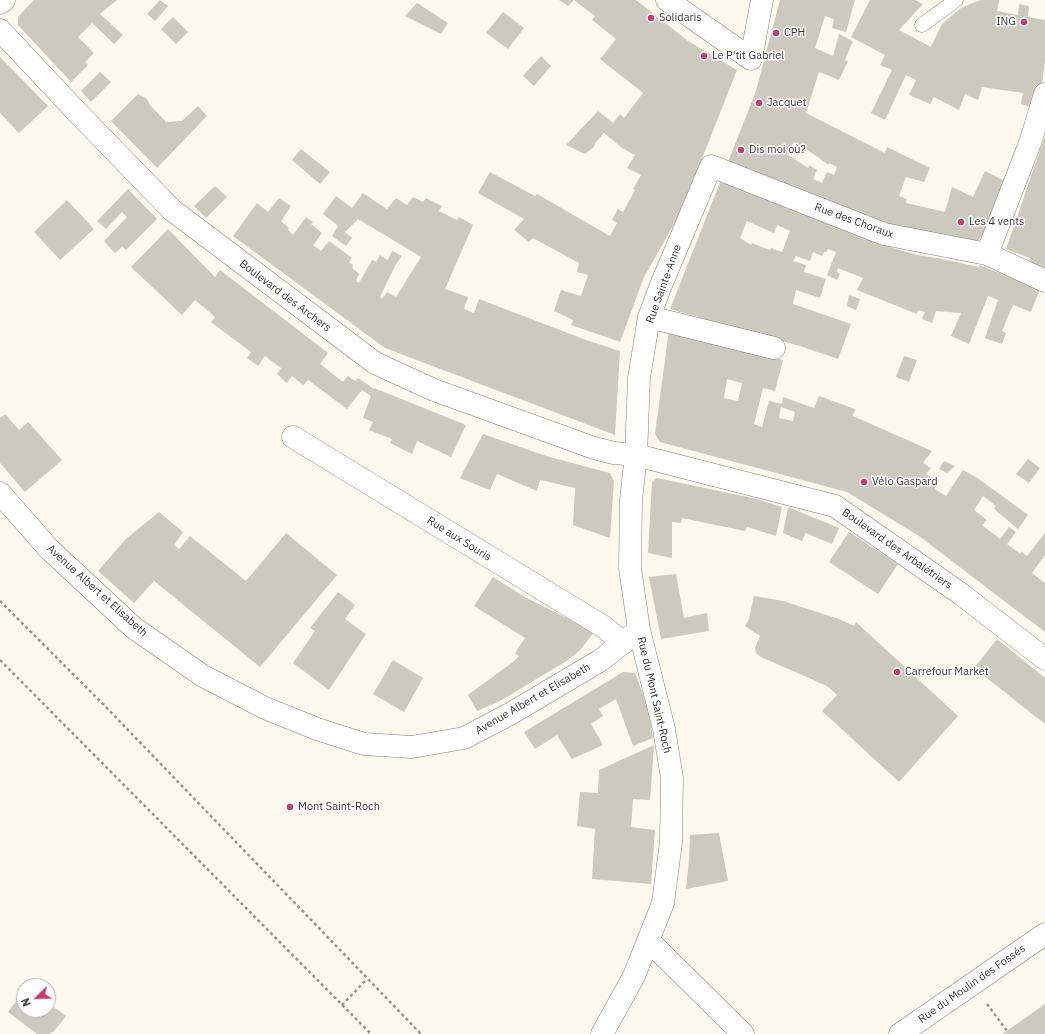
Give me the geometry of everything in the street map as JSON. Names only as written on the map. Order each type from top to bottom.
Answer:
[{"type":"street","points":[[0,3],[4,0]]},
{"type":"street","points":[[667,0],[751,58],[762,0]]},
{"type":"street","name":"Boulevard des Archers","points":[[0,30],[172,210],[375,363],[434,390],[594,448],[614,453],[636,455]]},
{"type":"street","points":[[987,254],[1030,143],[1045,94]]},
{"type":"street","name":"Rue Sainte-Anne","points":[[631,637],[631,500],[636,455],[639,378],[649,317],[711,166]]},
{"type":"street","name":"Rue des Choraux","points":[[711,166],[884,234],[987,254],[1045,281]]},
{"type":"street","points":[[649,317],[774,348]]},
{"type":"street","name":"Rue aux Souris","points":[[293,437],[604,627],[631,637]]},
{"type":"street","name":"Boulevard des Arbalétriers","points":[[636,455],[835,506],[961,594],[1045,659]]},
{"type":"street","name":"Avenue Albert et Elisabeth","points":[[0,493],[48,550],[134,628],[203,676],[265,708],[317,729],[364,744],[412,747],[464,738],[510,714],[601,660],[631,637]]},
{"type":"street","name":"Rue du Mont Saint-Roch","points":[[602,1034],[634,976],[663,903],[671,842],[672,778],[664,729],[631,637]]},
{"type":"street","name":"Rue du Moulin des Fossés","points":[[900,1034],[1045,934]]},
{"type":"street","points":[[648,941],[743,1034]]},
{"type":"lane","points":[[922,26],[956,0]]},
{"type":"path","points":[[0,601],[104,704],[420,1034]]},
{"type":"path","points":[[0,660],[371,1034]]},
{"type":"path","points":[[342,1005],[367,979]]},
{"type":"path","points":[[973,984],[1007,1031]]},
{"type":"building","points":[[34,0],[117,0],[100,14],[123,35],[114,44],[92,23],[78,37],[94,53],[85,62],[88,65],[71,82],[18,25],[18,17]]},
{"type":"building","points":[[160,0],[168,6],[155,21],[147,14]]},
{"type":"building","points":[[559,0],[574,0],[568,6]]},
{"type":"building","points":[[574,0],[636,0],[688,41],[737,70],[677,219],[644,277],[620,342],[571,325],[573,320],[554,311],[561,290],[581,296],[588,275],[577,272],[579,263],[533,238],[529,242],[514,230],[524,219],[478,193],[490,172],[535,196],[537,194],[610,236],[617,223],[612,220],[618,209],[623,212],[635,190],[633,189],[641,175],[627,168],[635,155],[622,148],[604,133],[595,143],[594,147],[585,154],[566,145],[598,111],[613,123],[620,114],[624,118],[643,93],[600,59],[616,39],[592,20],[595,16]]},
{"type":"building","points":[[780,0],[855,0],[846,32],[832,28],[834,19],[825,16],[815,48],[833,56],[839,34],[853,41],[845,60],[848,61],[839,80],[819,72],[806,113],[885,153],[887,147],[930,168],[924,182],[906,177],[899,196],[907,199],[906,203],[945,212],[952,187],[973,197],[985,171],[1011,184],[998,210],[977,243],[897,227],[824,202],[728,162],[756,91]],"holes":[[[794,142],[828,165],[829,163],[837,167],[834,175],[827,172],[822,183],[813,179],[817,170],[809,165],[808,168],[787,154]]]},
{"type":"building","points":[[870,0],[915,0],[923,4],[899,30],[931,47],[942,24],[961,8],[975,2],[982,0],[999,0],[997,11],[1018,15],[1019,4],[1029,6],[1028,17],[1045,20],[1045,62],[1042,83],[1034,108],[1021,104],[1023,93],[982,87],[978,100],[965,94],[959,110],[934,97],[930,104],[909,95],[916,80],[906,75],[885,120],[871,113],[892,70],[880,65],[885,55],[851,37]]},
{"type":"building","points":[[417,3],[448,23],[441,34],[405,16]]},
{"type":"building","points":[[503,12],[524,28],[508,49],[486,33]]},
{"type":"building","points":[[173,17],[188,32],[176,44],[161,29]]},
{"type":"building","points":[[541,56],[551,66],[534,86],[523,76]]},
{"type":"building","points":[[0,57],[48,106],[19,133],[0,113]]},
{"type":"building","points":[[100,72],[111,82],[91,102],[81,91]]},
{"type":"building","points":[[138,94],[147,99],[150,105],[166,122],[182,121],[198,106],[207,116],[157,168],[111,121]]},
{"type":"building","points":[[1045,136],[1045,268],[1029,262],[1030,258],[1006,249]]},
{"type":"building","points":[[301,149],[330,172],[320,184],[292,160]]},
{"type":"building","points":[[721,180],[876,243],[917,255],[979,267],[979,265],[1040,289],[1031,312],[1013,305],[1002,331],[1006,333],[1002,344],[985,338],[998,300],[988,296],[969,344],[951,336],[961,313],[936,311],[932,323],[922,319],[925,312],[918,310],[917,314],[857,290],[863,278],[838,268],[837,272],[840,274],[837,280],[827,275],[836,252],[828,249],[822,256],[813,252],[810,261],[796,256],[793,261],[806,265],[804,272],[826,279],[820,298],[796,290],[793,304],[851,324],[838,359],[800,346],[670,309]],"holes":[[[747,221],[774,233],[777,225],[790,231],[782,252],[771,248],[770,250],[752,243],[751,245],[740,238]]]},
{"type":"building","points":[[215,186],[227,197],[206,218],[194,206]]},
{"type":"building","points":[[128,189],[157,219],[126,250],[122,247],[115,253],[104,241],[127,217],[122,212],[106,229],[97,221]]},
{"type":"building","points":[[363,193],[387,209],[396,198],[407,205],[413,197],[423,202],[426,198],[442,206],[439,211],[457,220],[459,217],[473,225],[445,289],[468,297],[464,309],[474,313],[479,299],[586,340],[620,351],[615,435],[385,348],[233,236],[257,203],[268,212],[279,198],[291,206],[281,221],[289,228],[288,230],[293,235],[306,217],[313,222],[311,224],[322,233],[313,245],[321,251],[329,241],[352,258],[349,262],[353,265],[352,268],[359,274],[356,281],[359,283],[372,260],[376,262],[380,255],[388,260],[392,251],[402,256],[396,264],[380,297],[382,299],[387,292],[396,297],[421,257],[358,219],[345,232],[352,238],[346,246],[332,236],[338,226],[323,214],[336,196],[352,208]]},
{"type":"building","points":[[67,200],[94,229],[60,260],[34,232]]},
{"type":"building","points":[[168,229],[215,277],[220,270],[328,353],[320,364],[343,382],[348,376],[355,381],[358,378],[374,389],[466,425],[451,457],[417,441],[412,454],[390,443],[392,439],[369,430],[373,422],[363,418],[371,396],[362,390],[347,409],[308,380],[303,385],[292,376],[287,383],[277,374],[281,368],[265,356],[258,366],[247,358],[251,352],[211,322],[215,317],[195,300],[182,315],[131,267]]},
{"type":"building","points":[[849,295],[860,299],[856,310],[847,306]]},
{"type":"building","points":[[669,330],[783,360],[775,391],[763,388],[754,424],[762,427],[769,401],[782,404],[783,397],[814,408],[819,396],[855,409],[853,416],[932,451],[923,463],[931,468],[926,474],[938,482],[935,489],[946,496],[963,470],[976,477],[1028,515],[1018,529],[994,509],[996,506],[983,496],[974,510],[987,520],[982,525],[1000,539],[1009,527],[1016,532],[1007,544],[1020,554],[1022,552],[1027,556],[1045,533],[1045,555],[1032,573],[1045,583],[1045,632],[919,536],[847,492],[660,442],[655,434]],"holes":[[[727,379],[742,383],[738,401],[724,398]],[[781,407],[795,412],[793,421],[779,418]]]},
{"type":"building","points":[[904,356],[917,360],[909,382],[896,377]]},
{"type":"building","points":[[5,414],[19,430],[28,422],[62,460],[25,492],[0,463],[0,418]]},
{"type":"building","points":[[483,434],[546,456],[610,473],[614,481],[610,538],[573,525],[575,488],[540,480],[537,491],[497,474],[490,490],[460,478]]},
{"type":"building","points":[[1028,459],[1040,468],[1029,483],[1016,474]]},
{"type":"building","points":[[944,461],[955,466],[947,473],[939,469]]},
{"type":"building","points":[[657,478],[757,499],[782,507],[776,536],[747,527],[745,531],[682,518],[681,523],[672,522],[672,558],[648,553],[652,482]]},
{"type":"building","points":[[788,507],[839,528],[832,544],[806,533],[802,541],[783,533]]},
{"type":"building","points":[[159,512],[183,532],[174,545],[179,549],[190,536],[246,581],[286,533],[337,575],[260,667],[154,581],[134,603],[98,571],[126,539]]},
{"type":"building","points":[[849,532],[898,564],[878,594],[829,562]]},
{"type":"building","points":[[676,574],[684,618],[707,613],[709,631],[661,639],[649,577]]},
{"type":"building","points":[[493,577],[525,597],[594,632],[580,650],[568,660],[500,701],[477,711],[468,695],[519,656],[515,653],[525,638],[474,606]]},
{"type":"building","points":[[338,592],[355,605],[345,619],[366,634],[329,690],[293,663],[315,631],[310,628]]},
{"type":"building","points":[[754,596],[783,601],[839,619],[854,626],[856,622],[958,716],[899,782],[822,711],[837,695],[827,686],[761,657],[756,653],[755,648],[760,636],[745,626],[749,619]]},
{"type":"building","points":[[997,639],[1045,678],[1045,724],[974,668]]},
{"type":"building","points":[[393,660],[423,678],[404,712],[373,694]]},
{"type":"building","points":[[623,672],[635,673],[648,707],[653,738],[633,746],[616,699],[599,709],[603,716],[591,724],[603,745],[572,759],[557,735],[535,749],[524,732]]},
{"type":"building","points":[[654,745],[650,800],[633,799],[631,827],[655,830],[651,884],[592,879],[595,829],[577,826],[580,792],[598,793],[599,770]]},
{"type":"building","points":[[719,833],[728,881],[686,889],[690,835]]},
{"type":"building","points":[[16,1002],[16,1018],[56,1018],[56,1009],[66,1016],[54,1031],[49,1034],[37,1034],[8,1012]]},
{"type":"building","points":[[1045,1004],[1045,1034],[1002,1034],[1007,1031]]},
{"type":"place","name":"Solidaris","points":[[651,18]]},
{"type":"place","name":"ING","points":[[1024,22]]},
{"type":"place","name":"CPH","points":[[776,33]]},
{"type":"place","name":"Le P'tit Gabriel","points":[[704,56]]},
{"type":"place","name":"Jacquet","points":[[759,103]]},
{"type":"place","name":"Dis moi où?","points":[[741,150]]},
{"type":"place","name":"Les 4 vents","points":[[961,222]]},
{"type":"place","name":"Vélo Gaspard","points":[[864,482]]},
{"type":"place","name":"Carrefour Market","points":[[897,672]]},
{"type":"place","name":"Mont Saint-Roch","points":[[290,807]]}]
